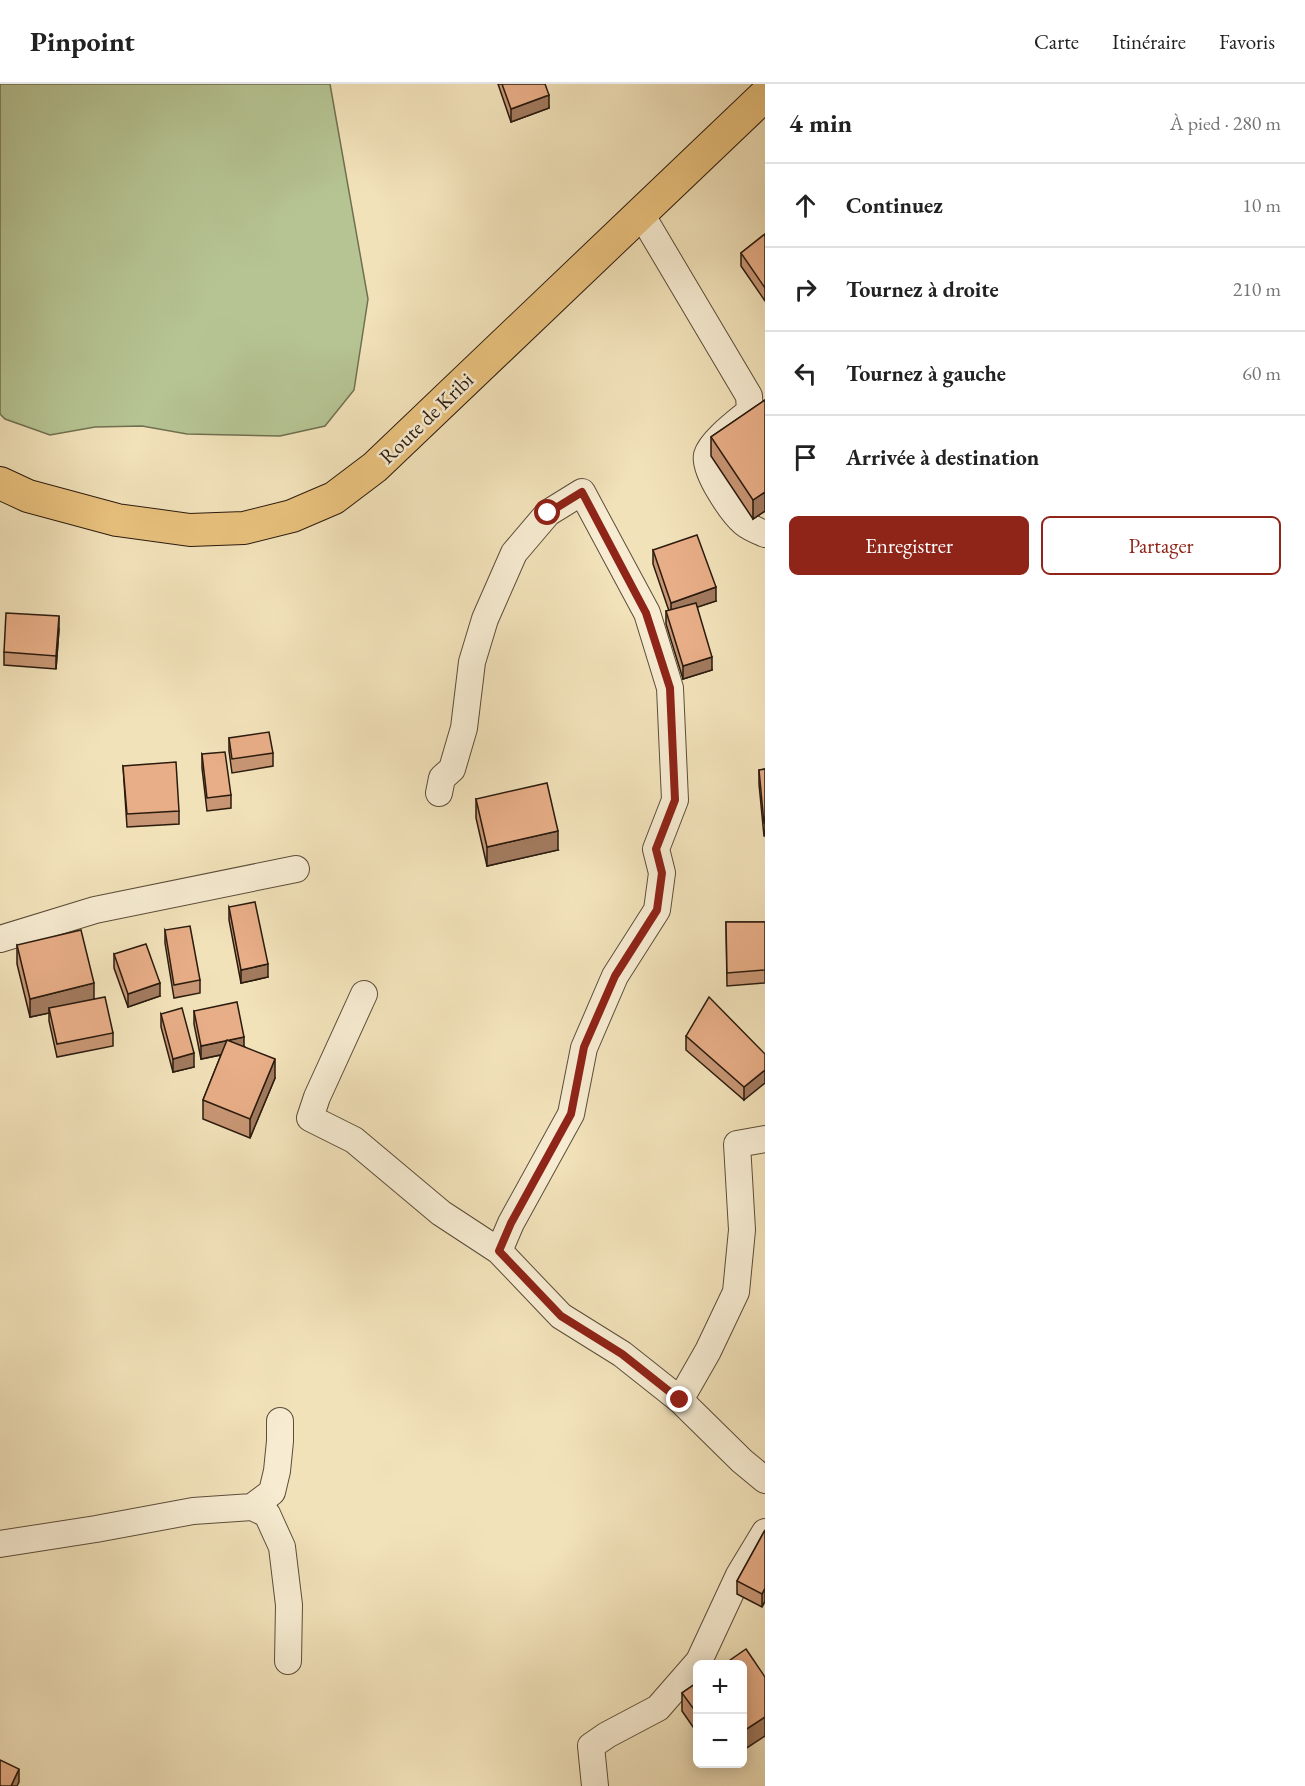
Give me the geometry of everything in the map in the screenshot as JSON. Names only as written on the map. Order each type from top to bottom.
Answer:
[{"type":"main road","name":"Route de Kribi","points":[[0,483],[28,496],[117,520],[190,530],[244,528],[292,516],[334,498],[375,467],[765,95]]},
{"type":"street","points":[[641,214],[749,396],[750,411],[713,444],[707,456],[709,470],[727,505],[745,524],[765,534]]},
{"type":"street","points":[[439,793],[442,778],[452,769],[464,728],[471,662],[485,619],[514,553],[548,513],[582,492],[646,613],[670,688],[675,800],[656,849],[662,873],[657,910],[615,976],[584,1047],[571,1114],[511,1223],[499,1251]]},
{"type":"street","points":[[0,939],[95,910],[296,869]]},
{"type":"street","points":[[364,994],[317,1097],[310,1118],[354,1140],[441,1213],[499,1251],[561,1316],[622,1354],[680,1400],[742,1461],[765,1480]]},
{"type":"street","points":[[680,1400],[708,1351],[736,1292],[742,1230],[737,1144],[765,1139]]},
{"type":"street","points":[[252,1508],[272,1492],[277,1471],[280,1420]]},
{"type":"street","points":[[0,1544],[193,1511],[252,1508],[267,1514],[282,1547],[289,1605],[288,1661]]},
{"type":"street","points":[[595,1786],[591,1746],[658,1708],[699,1661],[739,1575],[765,1532]]},
{"type":"green space","points":[[0,84],[330,84],[368,299],[354,390],[325,426],[280,436],[187,434],[142,426],[95,427],[50,435],[5,419],[0,414]]},
{"type":"building","points":[[502,84],[545,84],[549,95],[511,109]]},
{"type":"building","points":[[765,234],[765,288],[741,253]]},
{"type":"building","points":[[765,400],[765,492],[753,500],[711,437]]},
{"type":"building","points":[[697,535],[716,587],[671,603],[653,550]]},
{"type":"building","points":[[696,603],[712,657],[683,666],[666,611]]},
{"type":"building","points":[[6,613],[59,616],[56,656],[4,652]]},
{"type":"building","points":[[269,732],[273,753],[232,759],[229,738]]},
{"type":"building","points":[[225,752],[231,795],[207,798],[202,754]]},
{"type":"building","points":[[176,762],[179,811],[127,814],[123,766]]},
{"type":"building","points":[[765,769],[765,823],[764,823],[759,770]]},
{"type":"building","points":[[547,783],[558,831],[487,847],[476,799]]},
{"type":"building","points":[[255,902],[268,964],[241,970],[229,907]]},
{"type":"building","points":[[726,922],[765,922],[765,970],[727,973]]},
{"type":"building","points":[[190,926],[200,980],[174,985],[165,930]]},
{"type":"building","points":[[81,930],[94,983],[30,999],[17,945]]},
{"type":"building","points":[[146,944],[160,983],[128,994],[114,954]]},
{"type":"building","points":[[105,997],[113,1033],[57,1044],[49,1008]]},
{"type":"building","points":[[709,997],[765,1054],[765,1070],[744,1087],[686,1036]]},
{"type":"building","points":[[237,1002],[244,1037],[201,1046],[194,1011]]},
{"type":"building","points":[[182,1008],[194,1053],[173,1059],[161,1014]]},
{"type":"building","points":[[227,1040],[275,1059],[250,1119],[203,1100]]},
{"type":"building","points":[[765,1530],[765,1588],[762,1594],[737,1581]]},
{"type":"building","points":[[746,1649],[765,1677],[765,1717],[747,1729],[747,1660],[730,1660]]},
{"type":"building","points":[[693,1685],[693,1708],[682,1693]]},
{"type":"building","points":[[0,1760],[19,1769],[11,1786],[0,1786]]},
{"type":"route","points":[[548,513],[582,492],[646,613],[670,688],[675,800],[656,849],[662,873],[657,910],[615,976],[584,1047],[571,1114],[511,1223],[499,1251],[561,1316],[622,1354],[680,1400]]}]
